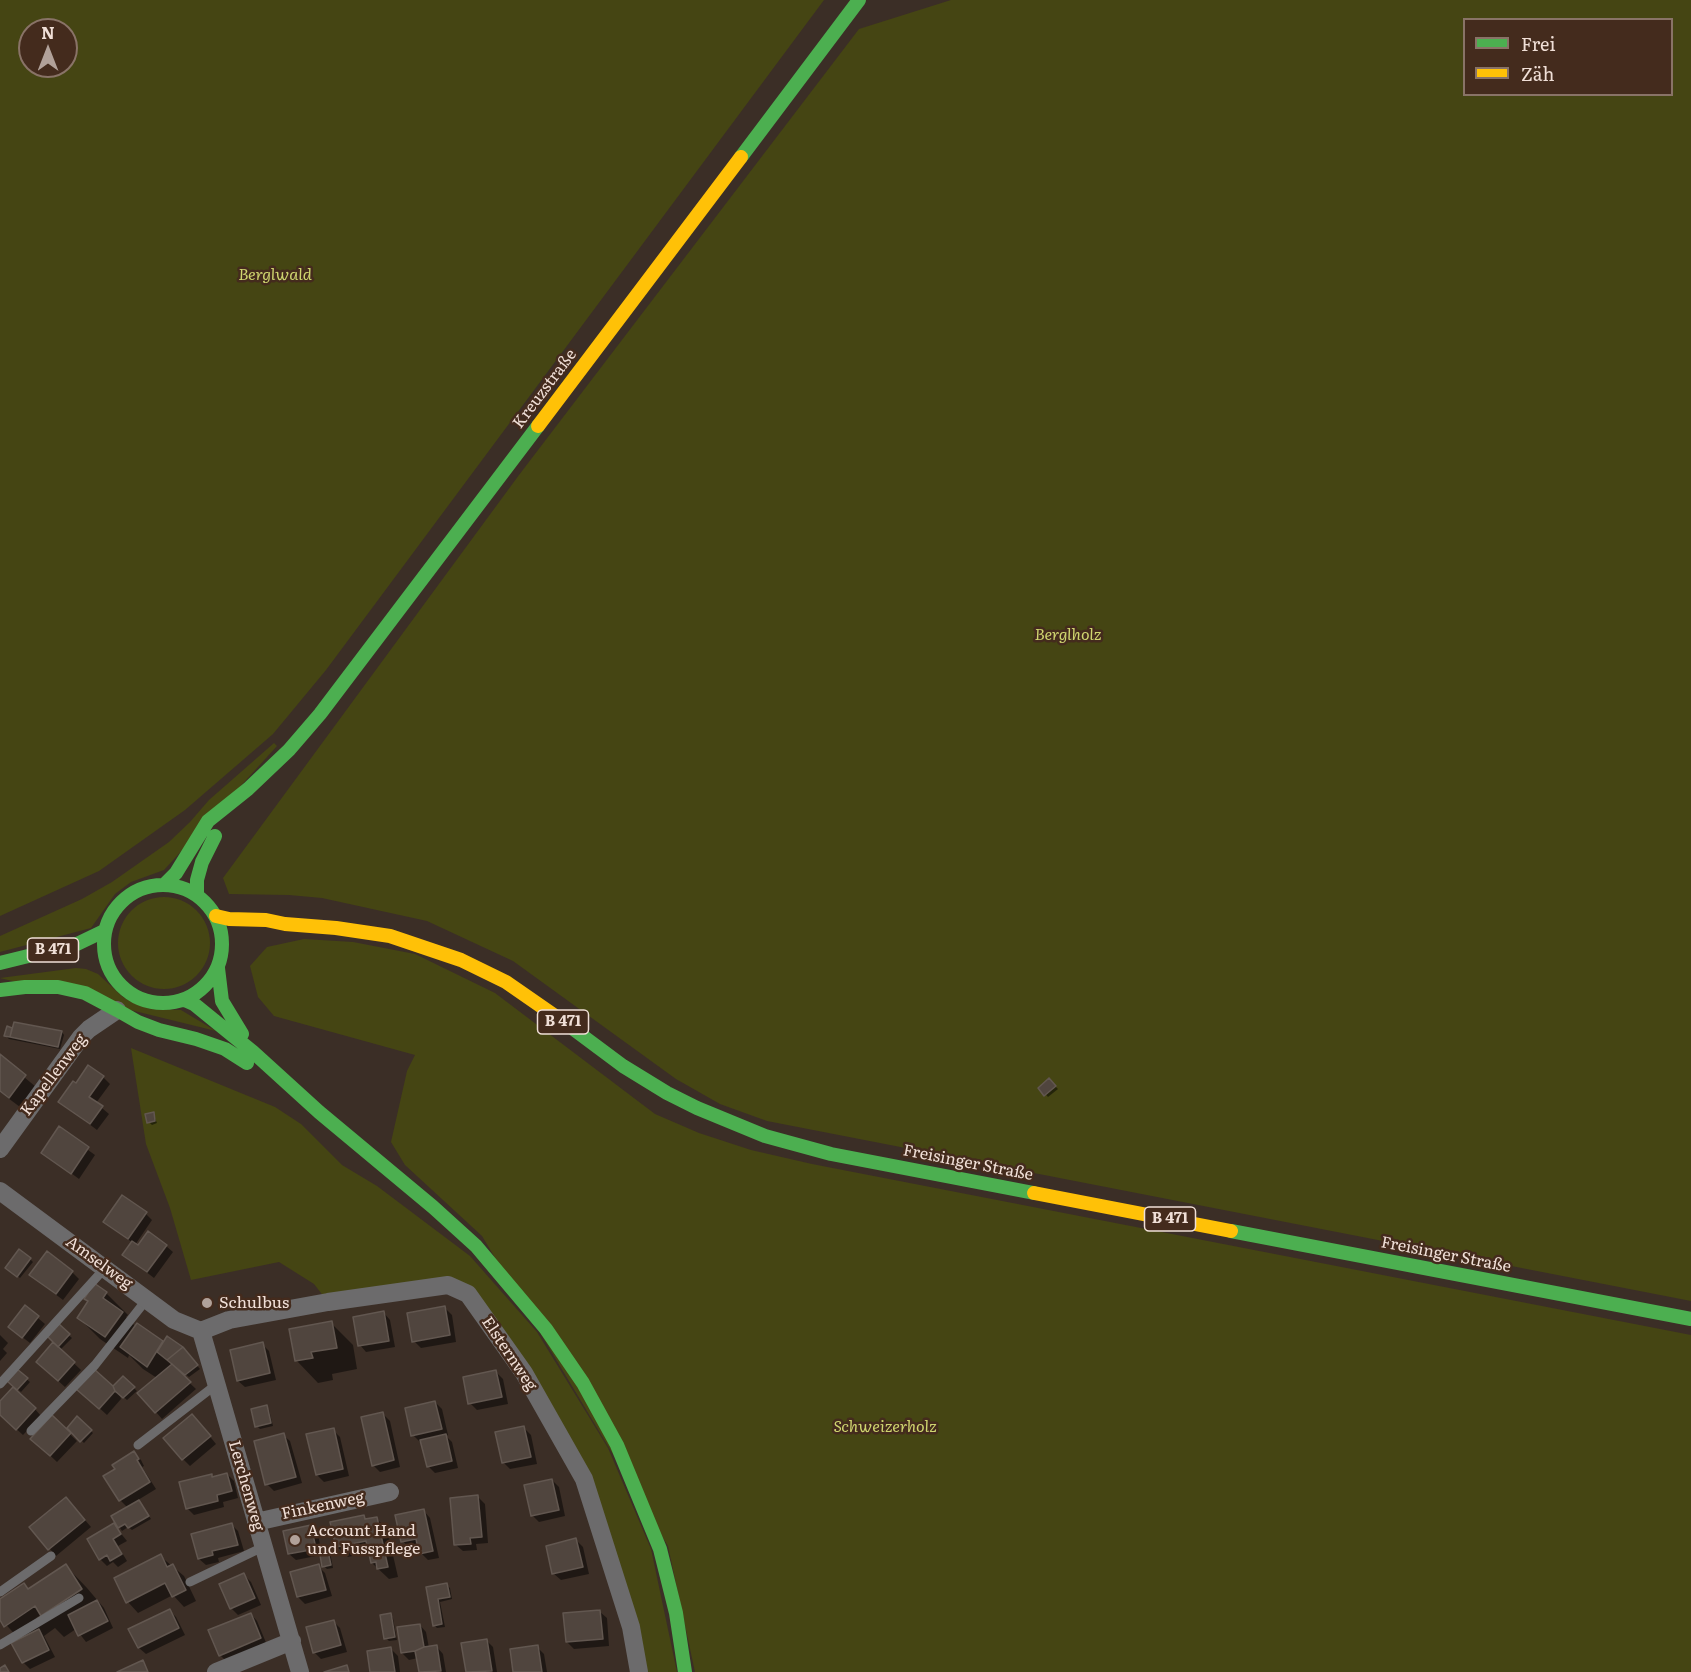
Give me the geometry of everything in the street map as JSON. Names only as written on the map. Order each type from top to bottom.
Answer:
[{"type":"main road","name":"Kreuzstraße","points":[[165,884],[176,873],[208,821],[248,789],[289,750],[320,714],[860,0]]},
{"type":"main road","name":"Kreuzstraße","points":[[197,895],[197,880],[211,841],[248,789]]},
{"type":"main road","points":[[165,884],[182,887],[197,895],[216,916],[222,936],[228,944],[218,968],[204,987],[185,1000],[167,1004],[148,1002],[131,994],[102,965],[104,931],[110,916],[120,902],[133,892],[148,886],[165,884]]},
{"type":"main road","name":"B 471","points":[[216,916],[285,924]]},
{"type":"main road","name":"B 471","points":[[255,935],[285,924]]},
{"type":"main road","name":"Freisinger Straße","points":[[285,924],[336,928],[390,936],[461,960],[506,982],[623,1066],[667,1093],[765,1136],[831,1154],[1691,1319]]},
{"type":"main road","name":"B 471","points":[[0,964],[77,944],[104,931]]},
{"type":"main road","name":"B 471","points":[[0,964],[56,963]]},
{"type":"main road","points":[[218,968],[222,1001],[253,1052]]},
{"type":"main road","points":[[0,990],[58,987],[85,993],[138,1022],[225,1048],[319,1112]]},
{"type":"main road","points":[[185,1000],[194,1004],[253,1052],[319,1112],[476,1246],[546,1329],[583,1383],[617,1445],[660,1549],[676,1613],[685,1672]]},
{"type":"street","name":"Kapellenweg","points":[[0,1149],[81,1037],[117,1010]]},
{"type":"street","name":"Amselweg","points":[[0,1191],[174,1320],[201,1331]]},
{"type":"street","name":"Elsternweg","points":[[201,1331],[229,1320],[328,1302],[448,1285],[468,1294],[524,1374],[584,1479],[631,1627],[639,1672]]},
{"type":"street","name":"Lerchenweg","points":[[201,1331],[300,1672]]},
{"type":"street","name":"Finkenweg","points":[[256,1522],[390,1492]]},
{"type":"street","points":[[216,1672],[291,1641]]},
{"type":"lane","points":[[0,1384],[105,1268]]},
{"type":"lane","points":[[31,1431],[96,1365],[147,1299]]},
{"type":"lane","points":[[138,1445],[218,1384]]},
{"type":"lane","points":[[190,1582],[263,1547]]},
{"type":"lane","points":[[0,1592],[51,1556]]},
{"type":"lane","points":[[0,1645],[79,1598]]},
{"type":"green space","name":"Berglwald","points":[[0,0],[824,0],[326,670],[273,734],[185,810],[99,871],[0,916]]},
{"type":"green space","name":"Berglholz","points":[[951,0],[1691,0],[1691,1301],[767,1121],[720,1104],[676,1079],[513,961],[427,921],[322,898],[229,894],[223,878],[519,475],[859,29]]},
{"type":"green space","points":[[274,743],[277,746],[164,870],[131,882],[115,894],[91,928],[0,952],[0,936],[82,899],[112,882],[169,842],[209,800]]},
{"type":"green space","points":[[164,897],[190,905],[202,917],[210,943],[202,969],[190,981],[164,989],[138,981],[126,969],[118,943],[126,917],[138,905]]},
{"type":"green space","name":"Schweizerholz","points":[[304,939],[353,942],[415,954],[495,993],[655,1114],[699,1133],[751,1150],[812,1164],[1691,1335],[1691,1672],[695,1672],[668,1546],[482,1236],[405,1165],[391,1142],[407,1071],[415,1055],[274,1016],[258,997],[250,966],[267,947]]},
{"type":"green space","points":[[76,968],[98,974],[123,997],[134,1003],[150,1009],[181,1010],[216,1031],[0,978]]},
{"type":"green space","points":[[131,1048],[275,1107],[301,1124],[342,1165],[377,1186],[470,1256],[537,1332],[608,1448],[651,1549],[677,1672],[639,1672],[584,1479],[467,1294],[448,1285],[328,1302],[314,1284],[279,1262],[191,1280],[170,1208],[146,1144]]},
{"type":"building","points":[[14,1022],[62,1031],[58,1047],[10,1037]]},
{"type":"building","points":[[7,1026],[12,1028],[10,1037],[4,1036]]},
{"type":"building","points":[[0,1054],[26,1075],[9,1098],[0,1091]]},
{"type":"building","points":[[88,1065],[104,1076],[89,1097],[103,1106],[90,1124],[58,1102],[73,1081],[76,1083]]},
{"type":"building","points":[[1049,1078],[1056,1086],[1044,1096],[1038,1088]]},
{"type":"building","points":[[154,1112],[155,1121],[147,1123],[145,1114]]},
{"type":"building","points":[[59,1126],[89,1147],[71,1174],[41,1153]]},
{"type":"building","points":[[122,1195],[147,1212],[128,1239],[103,1222]]},
{"type":"building","points":[[148,1231],[167,1245],[147,1272],[122,1255],[132,1241],[138,1245]]},
{"type":"building","points":[[19,1249],[31,1258],[17,1277],[5,1268]]},
{"type":"building","points":[[47,1251],[73,1271],[56,1294],[29,1275]]},
{"type":"building","points":[[94,1283],[107,1292],[103,1298],[123,1312],[105,1337],[77,1318],[88,1301],[84,1299]]},
{"type":"building","points":[[25,1305],[39,1316],[22,1338],[8,1327]]},
{"type":"building","points":[[445,1306],[450,1335],[412,1342],[407,1313]]},
{"type":"building","points":[[384,1311],[389,1341],[358,1346],[353,1317]]},
{"type":"building","points":[[332,1321],[337,1348],[311,1352],[313,1358],[295,1361],[289,1329]]},
{"type":"building","points":[[58,1323],[70,1334],[58,1347],[47,1336]]},
{"type":"building","points":[[137,1323],[163,1341],[147,1367],[120,1347]]},
{"type":"building","points":[[167,1336],[183,1347],[167,1360],[157,1352]]},
{"type":"building","points":[[53,1342],[75,1362],[58,1381],[36,1362]]},
{"type":"building","points":[[263,1342],[270,1373],[237,1381],[230,1350]]},
{"type":"building","points":[[183,1347],[198,1365],[185,1375],[167,1360]]},
{"type":"building","points":[[172,1364],[191,1382],[155,1413],[137,1393]]},
{"type":"building","points":[[17,1369],[28,1378],[17,1390],[7,1381]]},
{"type":"building","points":[[94,1369],[113,1386],[115,1391],[99,1409],[76,1389]]},
{"type":"building","points":[[496,1370],[502,1397],[468,1404],[463,1377]]},
{"type":"building","points":[[123,1376],[135,1387],[123,1398],[113,1386]]},
{"type":"building","points":[[13,1387],[36,1408],[16,1430],[0,1415],[0,1401]]},
{"type":"building","points":[[435,1401],[442,1429],[411,1436],[405,1408]]},
{"type":"building","points":[[267,1405],[271,1423],[255,1427],[251,1409]]},
{"type":"building","points":[[383,1412],[394,1460],[372,1466],[361,1417]]},
{"type":"building","points":[[192,1414],[211,1436],[182,1460],[163,1438]]},
{"type":"building","points":[[52,1415],[71,1433],[50,1456],[30,1439]]},
{"type":"building","points":[[77,1416],[92,1430],[80,1442],[67,1428]]},
{"type":"building","points":[[524,1426],[531,1457],[502,1463],[495,1432]]},
{"type":"building","points":[[334,1428],[343,1469],[316,1475],[306,1434]]},
{"type":"building","points":[[284,1433],[296,1477],[265,1485],[254,1441]]},
{"type":"building","points":[[446,1434],[452,1461],[427,1467],[420,1440]]},
{"type":"building","points":[[134,1451],[150,1482],[119,1501],[103,1476],[115,1469],[112,1465]]},
{"type":"building","points":[[227,1473],[232,1491],[217,1495],[218,1501],[186,1509],[179,1482]]},
{"type":"building","points":[[552,1479],[559,1510],[531,1516],[524,1485]]},
{"type":"building","points":[[478,1495],[482,1537],[470,1538],[471,1544],[454,1545],[450,1498]]},
{"type":"building","points":[[66,1497],[85,1520],[48,1550],[29,1527]]},
{"type":"building","points":[[139,1500],[149,1516],[128,1528],[125,1524],[118,1528],[111,1516]]},
{"type":"building","points":[[424,1509],[433,1551],[419,1554],[416,1539],[401,1542],[395,1515]]},
{"type":"building","points":[[364,1515],[365,1519],[377,1517],[388,1567],[377,1569],[376,1562],[371,1563],[366,1541],[336,1547],[330,1522]]},
{"type":"building","points":[[114,1523],[121,1534],[113,1539],[122,1554],[110,1561],[107,1555],[99,1560],[87,1539]]},
{"type":"building","points":[[232,1523],[238,1545],[212,1551],[213,1555],[198,1559],[191,1534]]},
{"type":"building","points":[[311,1525],[316,1549],[288,1554],[283,1531]]},
{"type":"building","points":[[576,1538],[583,1567],[552,1574],[546,1546]]},
{"type":"building","points":[[327,1547],[331,1565],[322,1567],[319,1549]]},
{"type":"building","points":[[161,1554],[167,1567],[173,1564],[186,1590],[172,1597],[165,1583],[126,1603],[114,1578]]},
{"type":"building","points":[[66,1564],[82,1589],[41,1616],[35,1606],[4,1627],[0,1620],[0,1599],[24,1583],[28,1589]]},
{"type":"building","points":[[319,1564],[326,1590],[297,1597],[290,1572]]},
{"type":"building","points":[[244,1573],[255,1598],[230,1609],[219,1584]]},
{"type":"building","points":[[447,1583],[450,1597],[438,1599],[442,1624],[433,1626],[426,1587]]},
{"type":"building","points":[[97,1600],[108,1621],[78,1636],[68,1615]]},
{"type":"building","points":[[170,1609],[179,1628],[138,1648],[128,1629]]},
{"type":"building","points":[[600,1610],[603,1639],[566,1642],[563,1613]]},
{"type":"building","points":[[251,1613],[261,1638],[219,1656],[208,1630]]},
{"type":"building","points":[[391,1613],[395,1637],[384,1639],[380,1615]]},
{"type":"building","points":[[334,1620],[341,1645],[313,1653],[306,1627]]},
{"type":"building","points":[[420,1624],[424,1647],[401,1653],[397,1627]]},
{"type":"building","points":[[39,1629],[49,1650],[22,1663],[11,1643]]},
{"type":"building","points":[[487,1639],[492,1671],[466,1672],[461,1643]]},
{"type":"building","points":[[437,1645],[441,1671],[419,1672],[415,1651]]},
{"type":"building","points":[[538,1645],[542,1672],[513,1672],[510,1649]]},
{"type":"building","points":[[391,1647],[395,1672],[370,1672],[367,1651]]},
{"type":"building","points":[[143,1660],[148,1672],[117,1672]]},
{"type":"building","points":[[5,1665],[9,1672],[0,1672],[0,1668]]},
{"type":"building","points":[[347,1665],[349,1672],[324,1672]]},
{"type":"traffic: fast","points":[[741,157],[859,0]]},
{"type":"traffic: fast","points":[[165,884],[176,873],[208,821],[248,789],[289,750],[320,714],[538,426]]},
{"type":"traffic: fast","points":[[197,895],[197,880],[202,862],[215,836]]},
{"type":"traffic: fast","points":[[163,885],[186,889],[205,902],[218,921],[222,944],[218,967],[205,986],[186,999],[163,1003],[140,999],[121,986],[108,967],[104,944],[108,921],[121,902],[140,889],[163,885]]},
{"type":"traffic: fast","points":[[0,963],[77,944],[104,931]]},
{"type":"traffic: fast","points":[[218,968],[222,1001],[242,1034]]},
{"type":"traffic: fast","points":[[0,990],[58,987],[85,993],[117,1010]]},
{"type":"traffic: fast","points":[[185,1000],[194,1004],[253,1052],[319,1112],[476,1246],[546,1329],[583,1383],[617,1445],[660,1549],[676,1613],[685,1672]]},
{"type":"traffic: fast","points":[[117,1010],[138,1022],[159,1030],[225,1049],[247,1063]]},
{"type":"traffic: fast","points":[[568,1025],[623,1066],[667,1093],[765,1136],[831,1154],[1034,1193]]},
{"type":"traffic: fast","points":[[1231,1231],[1691,1319]]},
{"type":"traffic: slow","points":[[538,426],[741,157]]},
{"type":"traffic: slow","points":[[216,916],[390,936],[461,960],[506,982],[568,1025]]},
{"type":"traffic: slow","points":[[1034,1193],[1231,1231]]},
{"type":"place","name":"Schulbus","points":[[207,1303]]},
{"type":"place","name":"Account Hand und Fusspflege","points":[[295,1540]]}]
